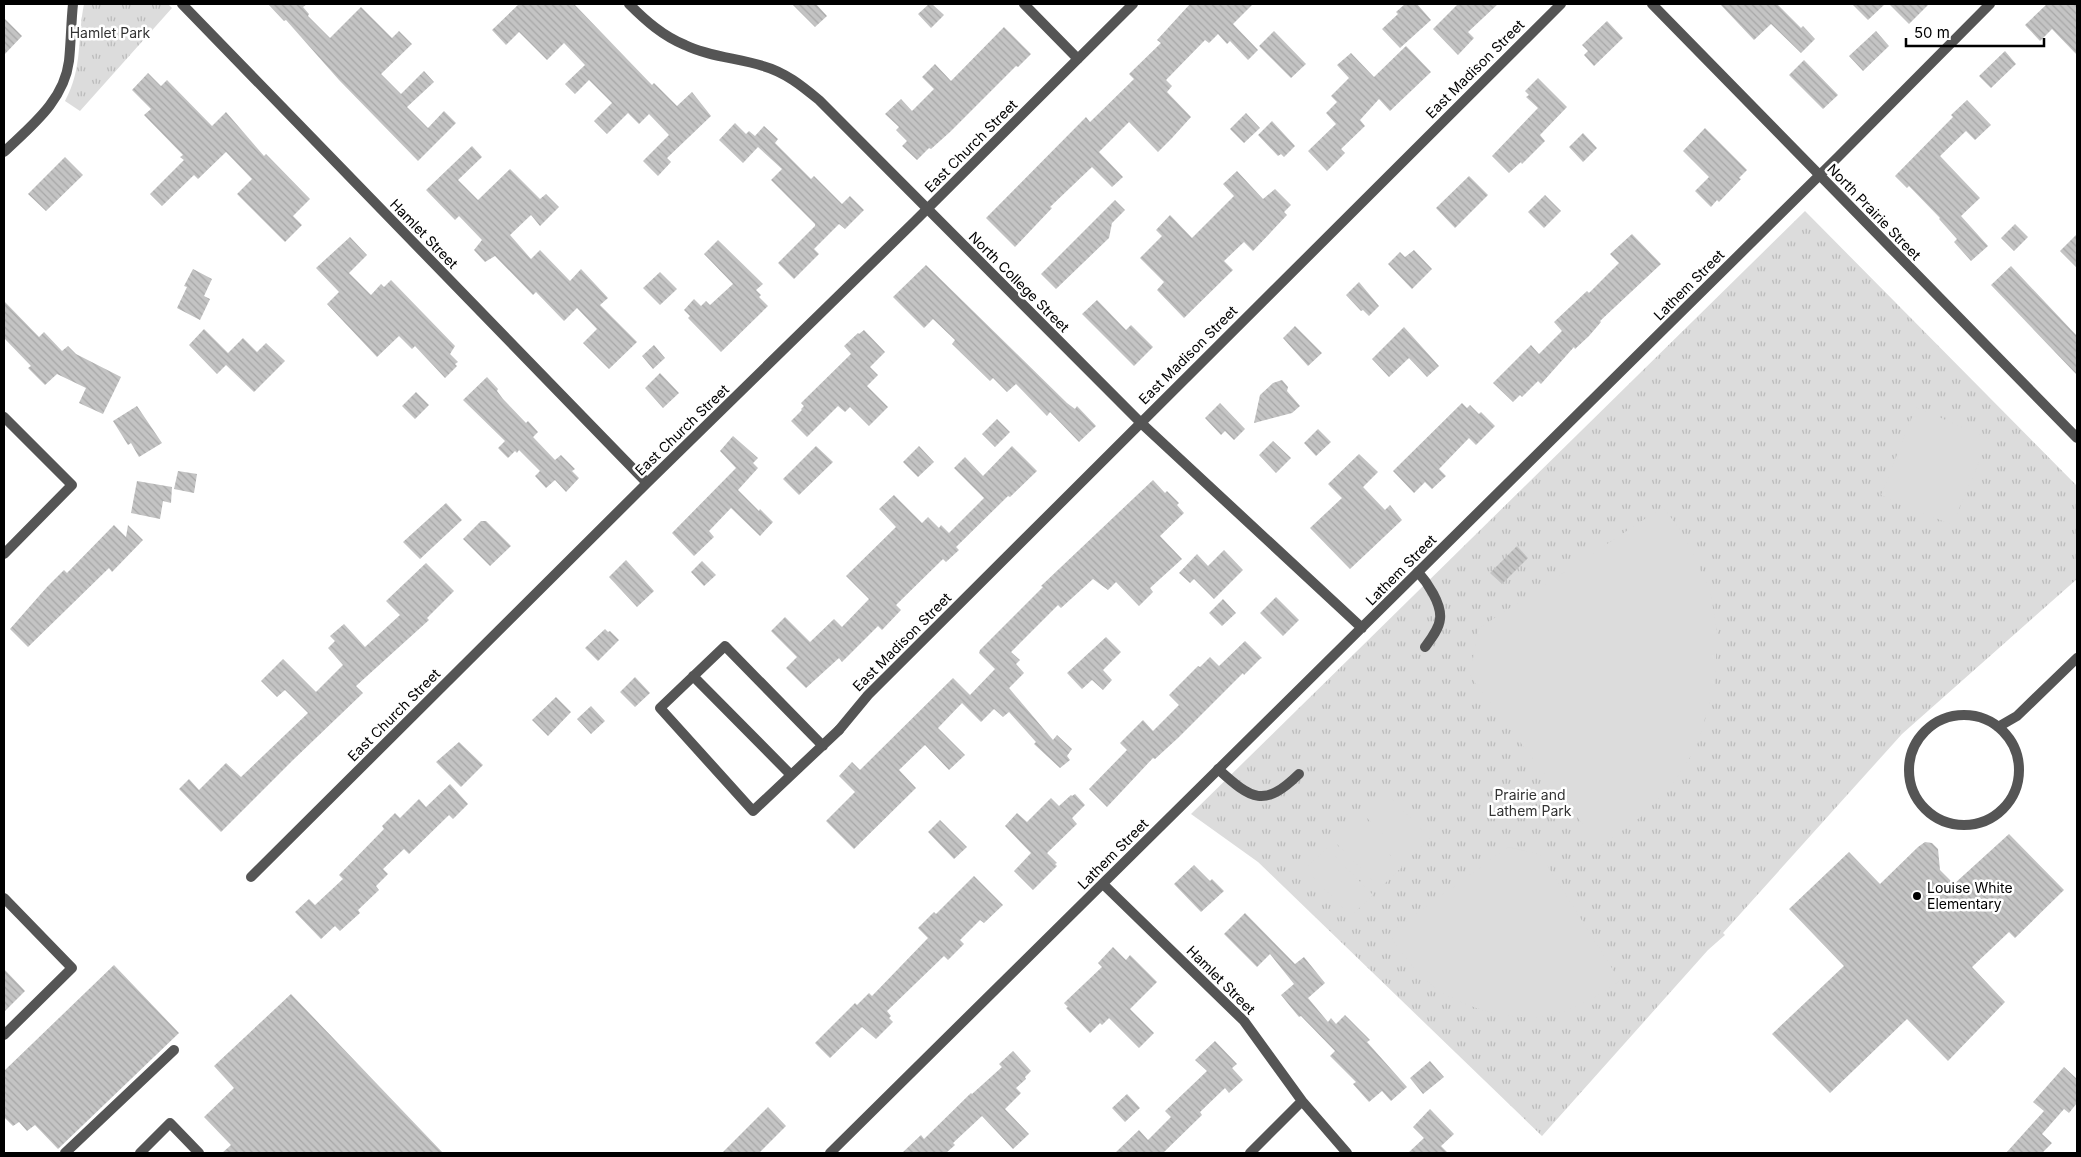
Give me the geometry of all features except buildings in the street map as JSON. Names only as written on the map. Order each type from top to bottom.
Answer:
[{"type":"street","points":[[4,152],[42,116],[60,91],[69,62],[73,4]]},
{"type":"street","name":"Hamlet Street","points":[[182,4],[647,483]]},
{"type":"street","name":"North College Street","points":[[630,4],[654,27],[685,46],[764,66],[790,78],[805,88],[1140,422],[1362,628]]},
{"type":"street","points":[[1024,4],[1078,59]]},
{"type":"street","name":"East Church Street","points":[[251,877],[1133,4]]},
{"type":"street","name":"East Madison Street","points":[[693,676],[660,708],[753,811],[823,746],[868,695],[1561,4]]},
{"type":"street","name":"North Prairie Street","points":[[1652,4],[2077,438]]},
{"type":"street","name":"Lathem Street","points":[[830,1153],[1819,176],[1990,4]]},
{"type":"street","points":[[4,417],[72,485],[4,554]]},
{"type":"street","points":[[1418,572],[1429,584],[1440,618],[1436,630],[1425,647]]},
{"type":"street","points":[[791,776],[693,676],[725,646],[823,746]]},
{"type":"street","points":[[1998,727],[2017,716],[2077,658]]},
{"type":"street","points":[[1953,716],[1977,717],[1998,727],[2013,745],[2019,768],[2015,792],[2008,804],[1989,820],[1964,826],[1945,822],[1929,813],[1920,804],[1910,781],[1910,757],[1922,735],[1936,723],[1953,716]]},
{"type":"street","points":[[1218,769],[1236,785],[1250,794],[1264,797],[1287,785],[1299,774]]},
{"type":"street","name":"Hamlet Street","points":[[1103,884],[1244,1021],[1302,1101],[1347,1153]]},
{"type":"street","points":[[4,898],[72,968],[4,1036]]},
{"type":"street","points":[[65,1153],[174,1050]]},
{"type":"street","points":[[1250,1153],[1302,1101]]},
{"type":"street","points":[[140,1153],[170,1123],[199,1153]]},
{"type":"green space","name":"Hamlet Park","points":[[84,4],[168,4],[172,8],[80,111],[65,101],[75,77]]},
{"type":"green space","name":"Prairie and Lathem Park","points":[[1805,211],[2077,486],[2077,579],[1902,734],[1723,933],[1725,935],[1708,950],[1542,1136],[1258,862],[1191,814]]},
{"type":"green space","points":[[1916,407],[1989,439],[1952,525],[1881,495]]},
{"type":"green space","points":[[1663,507],[1684,535],[1710,591],[1717,631],[1715,686],[1696,748],[1674,782],[1642,816],[1600,847],[1470,676],[1478,629]]},
{"type":"green space","points":[[1384,791],[1430,838],[1408,859],[1362,813]]},
{"type":"green space","points":[[1355,820],[1402,867],[1380,888],[1334,841]]},
{"type":"green space","points":[[1508,847],[1540,854],[1620,981],[1593,998],[1563,1012],[1548,1016],[1513,1016],[1478,1008],[1446,995],[1426,981],[1414,968],[1389,934]]},
{"type":"green space","points":[[1327,848],[1373,895],[1351,916],[1305,869]]},
{"type":"place","name":"Louise White Elementary","points":[[1917,896]]}]
